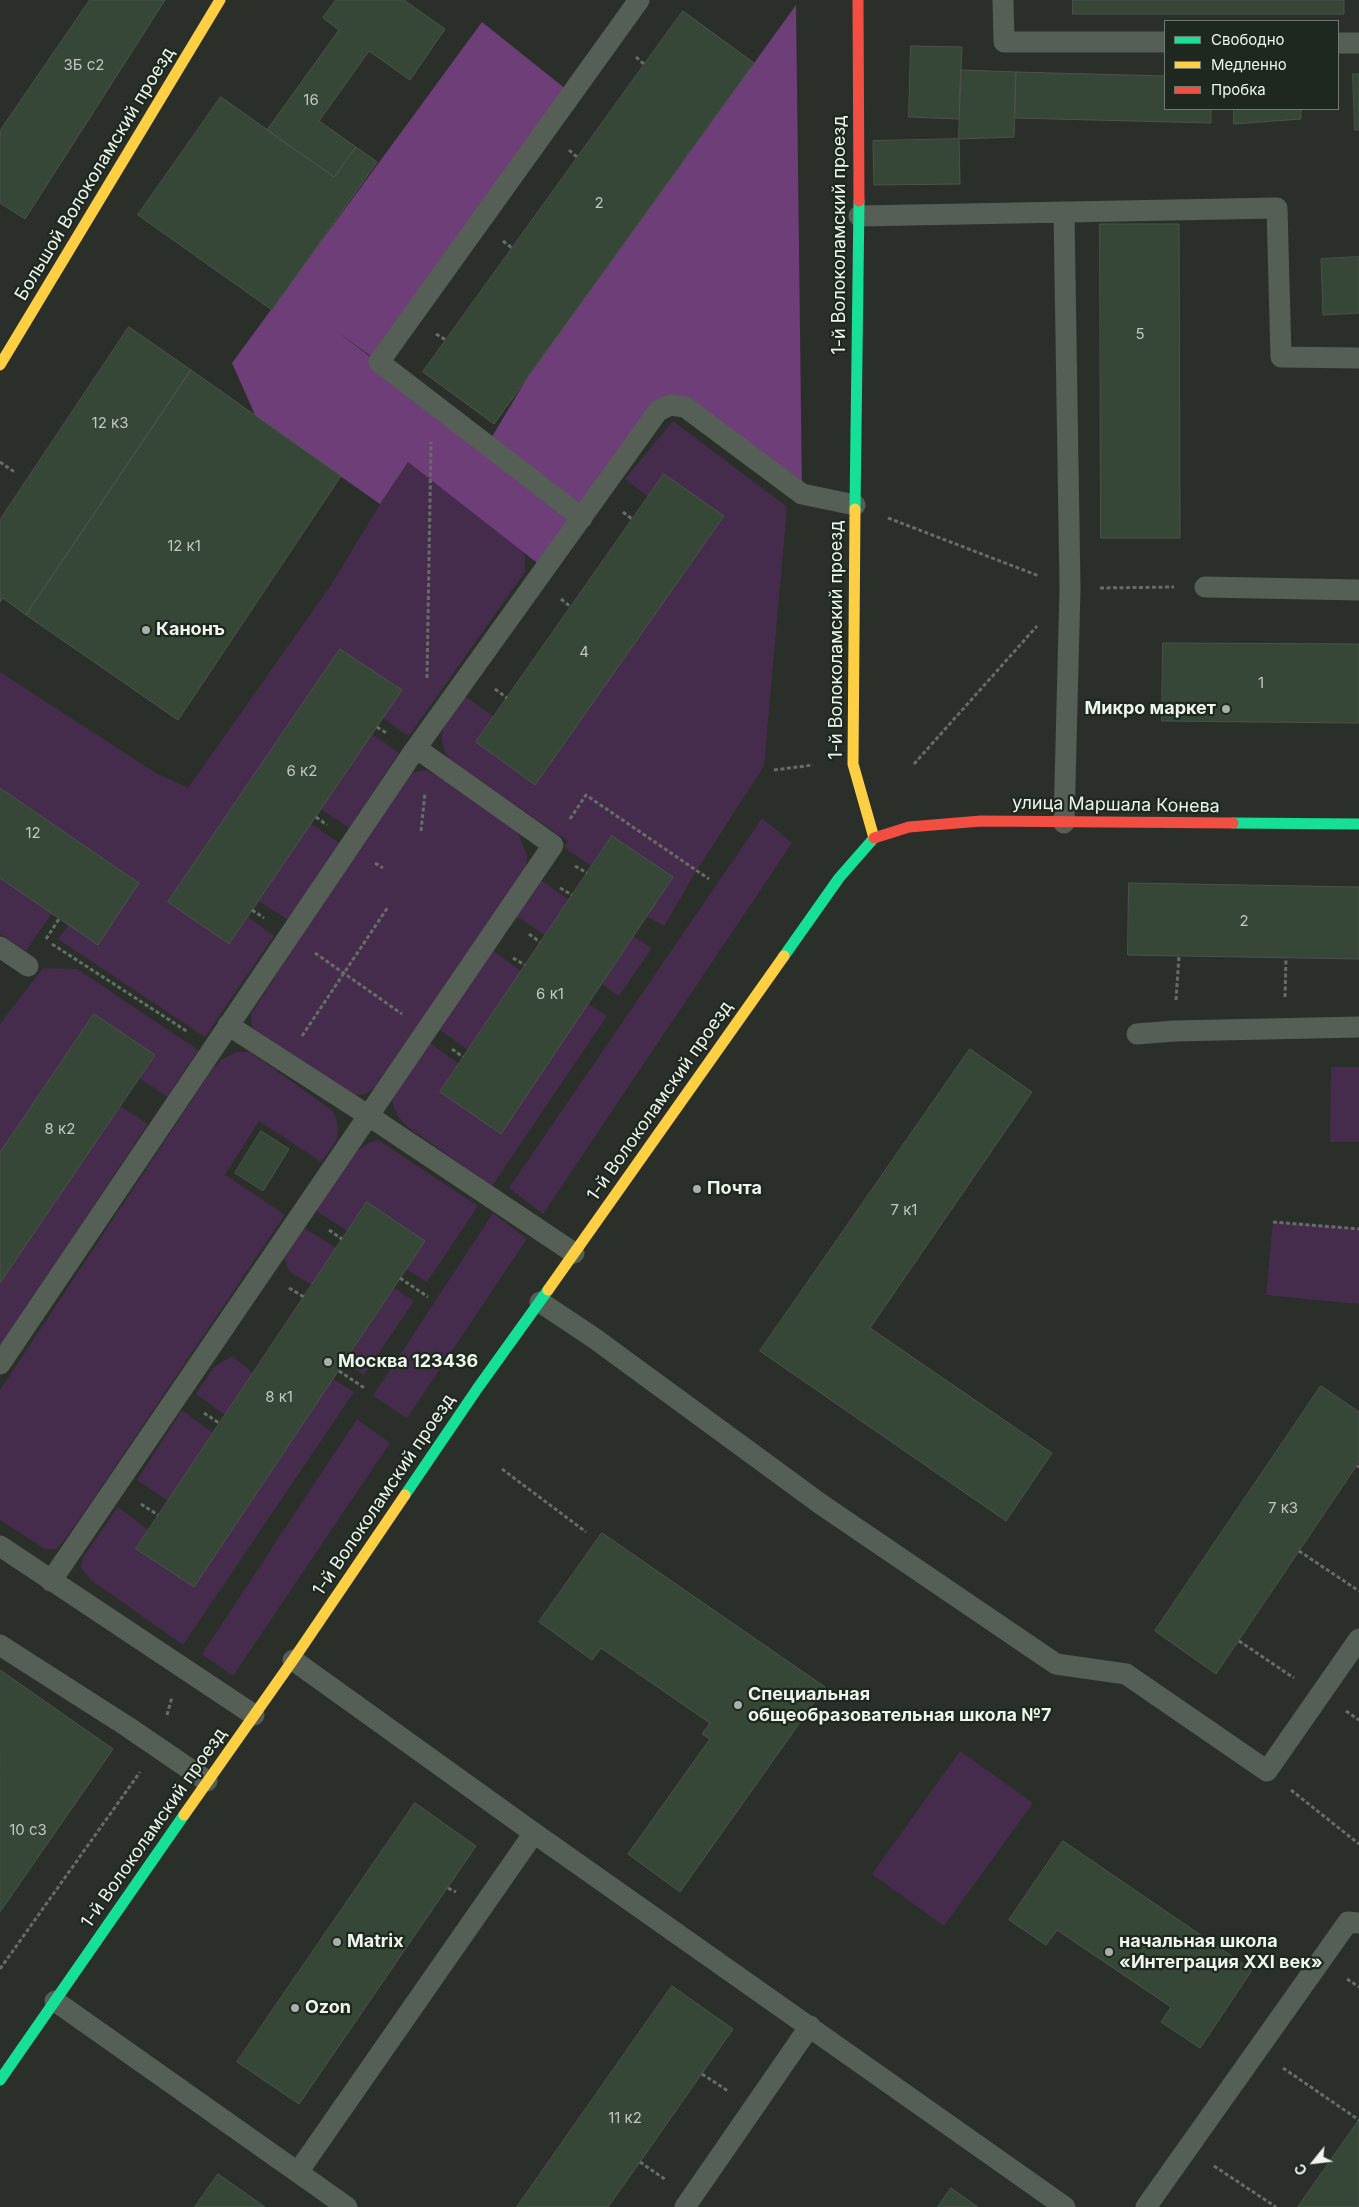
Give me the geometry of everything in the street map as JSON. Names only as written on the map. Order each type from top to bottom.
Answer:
[{"type":"street","name":"Большой Волоколамский проезд","points":[[0,365],[220,0]]},
{"type":"street","name":"1-й Волоколамский проезд","points":[[0,2080],[293,1660],[477,1389],[839,878],[874,838],[853,764],[854,505],[860,216],[858,0]]},
{"type":"street","name":"улица Маршала Конева","points":[[874,838],[909,827],[972,822],[1359,824]]},
{"type":"lane","points":[[1003,0],[1004,42],[1164,42]]},
{"type":"lane","points":[[582,518],[379,362],[637,1]]},
{"type":"lane","points":[[1339,43],[1359,43]]},
{"type":"lane","points":[[860,216],[1277,208],[1281,357],[1359,358]]},
{"type":"lane","points":[[1064,212],[1070,588],[1064,823]]},
{"type":"lane","points":[[0,1364],[416,748],[658,411],[670,405],[685,407],[802,494],[854,505]]},
{"type":"lane","points":[[1205,587],[1359,590]]},
{"type":"lane","points":[[52,1581],[553,845],[416,748]]},
{"type":"lane","points":[[0,947],[28,966]]},
{"type":"lane","points":[[228,1025],[370,1116],[574,1253]]},
{"type":"lane","points":[[1137,1034],[1174,1031],[1359,1028]]},
{"type":"lane","points":[[540,1302],[594,1338],[822,1505],[1056,1664],[1126,1674],[1267,1771],[1359,1639]]},
{"type":"lane","points":[[0,1546],[254,1716]]},
{"type":"lane","points":[[0,1645],[207,1781]]},
{"type":"lane","points":[[293,1660],[534,1833],[1065,2207]]},
{"type":"lane","points":[[298,2172],[534,1833]]},
{"type":"lane","points":[[1146,2207],[1348,1922],[1359,1923]]},
{"type":"lane","points":[[55,2001],[347,2207]]},
{"type":"lane","points":[[685,2207],[810,2026]]},
{"type":"path","points":[[427,685],[432,402]]},
{"type":"path","points":[[0,462],[16,473]]},
{"type":"path","points":[[854,505],[1070,588],[1205,587]]},
{"type":"path","points":[[914,764],[1038,625]]},
{"type":"path","points":[[774,770],[813,765]]},
{"type":"path","points":[[553,845],[586,795],[710,879]]},
{"type":"path","points":[[284,1061],[388,907]]},
{"type":"path","points":[[289,935],[463,1057]]},
{"type":"path","points":[[46,939],[212,1048]]},
{"type":"path","points":[[1174,1031],[1180,956]]},
{"type":"path","points":[[1284,1029],[1286,958]]},
{"type":"path","points":[[1273,1222],[1359,1229]]},
{"type":"path","points":[[400,1278],[428,1296]]},
{"type":"path","points":[[339,1371],[366,1388]]},
{"type":"path","points":[[502,1469],[586,1532]]},
{"type":"path","points":[[1299,1551],[1359,1591]]},
{"type":"path","points":[[0,1969],[157,1747],[181,1666]]},
{"type":"path","points":[[1267,1771],[1359,1844]]},
{"type":"path","points":[[1257,2050],[1359,2120]]},
{"type":"path","points":[[1187,2148],[1276,2207]]},
{"type":"shaded area","points":[[796,5],[802,493],[670,405],[545,569],[408,462],[380,504],[256,417],[232,363],[482,22],[572,94],[379,362],[335,330],[512,464],[487,445],[529,375]]},
{"type":"shaded area","points":[[673,421],[787,507],[764,766],[695,873],[664,926],[646,916],[672,877],[612,836],[591,866],[564,847],[568,841],[452,762],[442,743],[442,735],[448,721],[465,696],[494,717],[476,742],[535,785],[724,516],[664,474],[648,497],[625,479]]},
{"type":"shaded area","points":[[408,462],[517,546],[525,555],[525,572],[409,736],[383,718],[401,690],[340,649],[168,902],[229,944],[248,917],[274,936],[205,1037],[58,939],[69,925],[98,944],[139,883],[0,788],[0,672],[156,773],[188,788],[331,585]]},
{"type":"shaded area","points":[[372,734],[399,753],[349,828],[321,809]]},
{"type":"shaded area","points":[[426,770],[438,776],[518,833],[527,856],[526,868],[375,1087],[366,1094],[351,1095],[252,1028],[251,1014],[401,781],[414,772]]},
{"type":"shaded area","points":[[762,818],[792,843],[543,1214],[509,1188]]},
{"type":"shaded area","points":[[311,824],[339,843],[288,920],[259,901]]},
{"type":"shaded area","points":[[0,878],[52,913],[26,951],[0,934]]},
{"type":"shaded area","points":[[538,878],[569,900],[545,935],[514,915]]},
{"type":"shaded area","points":[[633,936],[652,948],[619,996],[602,984]]},
{"type":"shaded area","points":[[492,950],[521,971],[468,1050],[440,1030]]},
{"type":"shaded area","points":[[43,968],[77,969],[198,1050],[167,1097],[139,1078],[155,1055],[94,1014],[0,1153],[0,1024]]},
{"type":"shaded area","points":[[588,1004],[607,1016],[492,1186],[409,1128],[397,1115],[392,1099],[430,1043],[459,1064],[440,1092],[501,1133]]},
{"type":"shaded area","points":[[236,1052],[250,1052],[333,1111],[338,1127],[337,1138],[321,1162],[259,1121],[225,1175],[285,1215],[77,1523],[57,1549],[45,1549],[0,1520],[0,1390],[209,1074],[221,1060]]},
{"type":"shaded area","points":[[1331,1067],[1359,1067],[1359,1142],[1330,1142]]},
{"type":"shaded area","points":[[120,1106],[148,1124],[0,1347],[0,1283]]},
{"type":"shaded area","points":[[378,1140],[478,1206],[427,1282],[406,1269],[425,1241],[367,1202],[348,1231],[316,1211],[349,1159],[367,1144]]},
{"type":"shaded area","points":[[493,1213],[527,1239],[407,1418],[373,1396]]},
{"type":"shaded area","points":[[1273,1222],[1359,1229],[1359,1304],[1266,1295]]},
{"type":"shaded area","points":[[304,1228],[336,1248],[312,1285],[290,1272],[284,1258]]},
{"type":"shaded area","points":[[394,1288],[414,1301],[364,1375],[345,1362]]},
{"type":"shaded area","points":[[232,1356],[253,1373],[225,1415],[196,1394],[214,1367]]},
{"type":"shaded area","points":[[333,1379],[354,1392],[183,1645],[91,1580],[81,1568],[83,1557],[118,1507],[148,1530],[136,1549],[194,1587]]},
{"type":"shaded area","points":[[182,1410],[213,1433],[168,1501],[137,1480]]},
{"type":"shaded area","points":[[357,1419],[390,1443],[233,1676],[202,1654]]},
{"type":"shaded area","points":[[960,1751],[1033,1803],[944,1926],[872,1874]]},
{"type":"building","points":[[90,0],[165,0],[25,219],[0,203],[0,131]]},
{"type":"building","points":[[336,0],[404,0],[445,29],[410,80],[369,51],[319,121],[356,147],[334,177],[267,130],[339,30],[323,18]]},
{"type":"building","points":[[1073,0],[1344,0],[1344,14],[1073,14]]},
{"type":"building","points":[[683,11],[754,63],[494,424],[423,372]]},
{"type":"building","points":[[911,46],[962,47],[959,119],[909,117]]},
{"type":"building","points":[[961,70],[1016,72],[1014,137],[959,139]]},
{"type":"building","points":[[1016,72],[1164,76],[1164,110],[1211,110],[1211,123],[1015,118]]},
{"type":"building","points":[[1353,74],[1359,74],[1359,130],[1355,130]]},
{"type":"building","points":[[221,97],[334,177],[356,147],[377,162],[272,310],[138,215]]},
{"type":"building","points":[[1234,110],[1301,110],[1301,119],[1234,124]]},
{"type":"building","points":[[959,139],[960,184],[874,185],[873,141]]},
{"type":"building","points":[[1100,224],[1179,224],[1180,538],[1101,538]]},
{"type":"building","points":[[1359,257],[1359,313],[1323,315],[1321,259]]},
{"type":"building","points":[[129,327],[191,370],[26,615],[3,598],[0,602],[0,520]]},
{"type":"building","points":[[191,370],[341,476],[178,720],[26,615]]},
{"type":"building","points":[[664,474],[724,516],[535,785],[476,742]]},
{"type":"building","points":[[1163,643],[1359,644],[1359,723],[1162,721]]},
{"type":"building","points":[[340,649],[402,690],[229,944],[168,902]]},
{"type":"building","points":[[0,788],[139,883],[98,945],[0,878]]},
{"type":"building","points":[[612,836],[673,877],[501,1134],[440,1092]]},
{"type":"building","points":[[1129,883],[1359,887],[1359,959],[1128,955]]},
{"type":"building","points":[[94,1014],[155,1055],[0,1283],[0,1153]]},
{"type":"building","points":[[970,1049],[1032,1092],[870,1328],[1052,1453],[1006,1521],[760,1351]]},
{"type":"building","points":[[261,1131],[289,1149],[263,1191],[235,1173]]},
{"type":"building","points":[[367,1202],[425,1241],[194,1587],[136,1549]]},
{"type":"building","points":[[1321,1386],[1359,1412],[1359,1462],[1216,1674],[1155,1631]]},
{"type":"building","points":[[602,1533],[825,1687],[680,1892],[628,1854],[710,1739],[702,1734],[710,1723],[601,1648],[592,1660],[539,1622]]},
{"type":"building","points":[[0,1670],[113,1749],[0,1912]]},
{"type":"building","points":[[415,1803],[476,1846],[299,2104],[237,2062]]},
{"type":"building","points":[[1063,1841],[1252,1970],[1200,2048],[1161,2022],[1171,2007],[1057,1930],[1046,1945],[1009,1920]]},
{"type":"building","points":[[672,1986],[733,2029],[640,2162],[608,2207],[517,2207]]},
{"type":"building","points":[[1359,2120],[1359,2207],[1298,2207]]},
{"type":"building","points":[[218,2174],[265,2207],[195,2207]]},
{"type":"building","points":[[951,2188],[978,2207],[938,2207]]},
{"type":"traffic: fast","points":[[855,509],[859,201]]},
{"type":"traffic: fast","points":[[1233,823],[1359,824]]},
{"type":"traffic: fast","points":[[784,956],[839,878],[874,838]]},
{"type":"traffic: fast","points":[[405,1495],[477,1389],[548,1290]]},
{"type":"traffic: fast","points":[[0,2080],[184,1815]]},
{"type":"traffic: slow","points":[[0,365],[220,0]]},
{"type":"traffic: slow","points":[[855,509],[853,764],[874,838]]},
{"type":"traffic: slow","points":[[548,1290],[784,956]]},
{"type":"traffic: slow","points":[[184,1815],[293,1660],[405,1495]]},
{"type":"traffic: jam","points":[[858,0],[859,201]]},
{"type":"traffic: jam","points":[[874,838],[909,827],[981,821],[1233,823]]},
{"type":"place","name":"Канонъ","points":[[146,630]]},
{"type":"place","name":"Микро маркет","points":[[1226,709]]},
{"type":"place","name":"Почта","points":[[697,1189]]},
{"type":"place","name":"Москва 123436","points":[[328,1362]]},
{"type":"place","name":"Специальная общеобразовательная школа №7","points":[[738,1705]]},
{"type":"place","name":"Matrix","points":[[337,1942]]},
{"type":"place","name":"начальная школа «Интеграция XXI век»","points":[[1109,1952]]},
{"type":"place","name":"Ozon","points":[[295,2008]]}]
